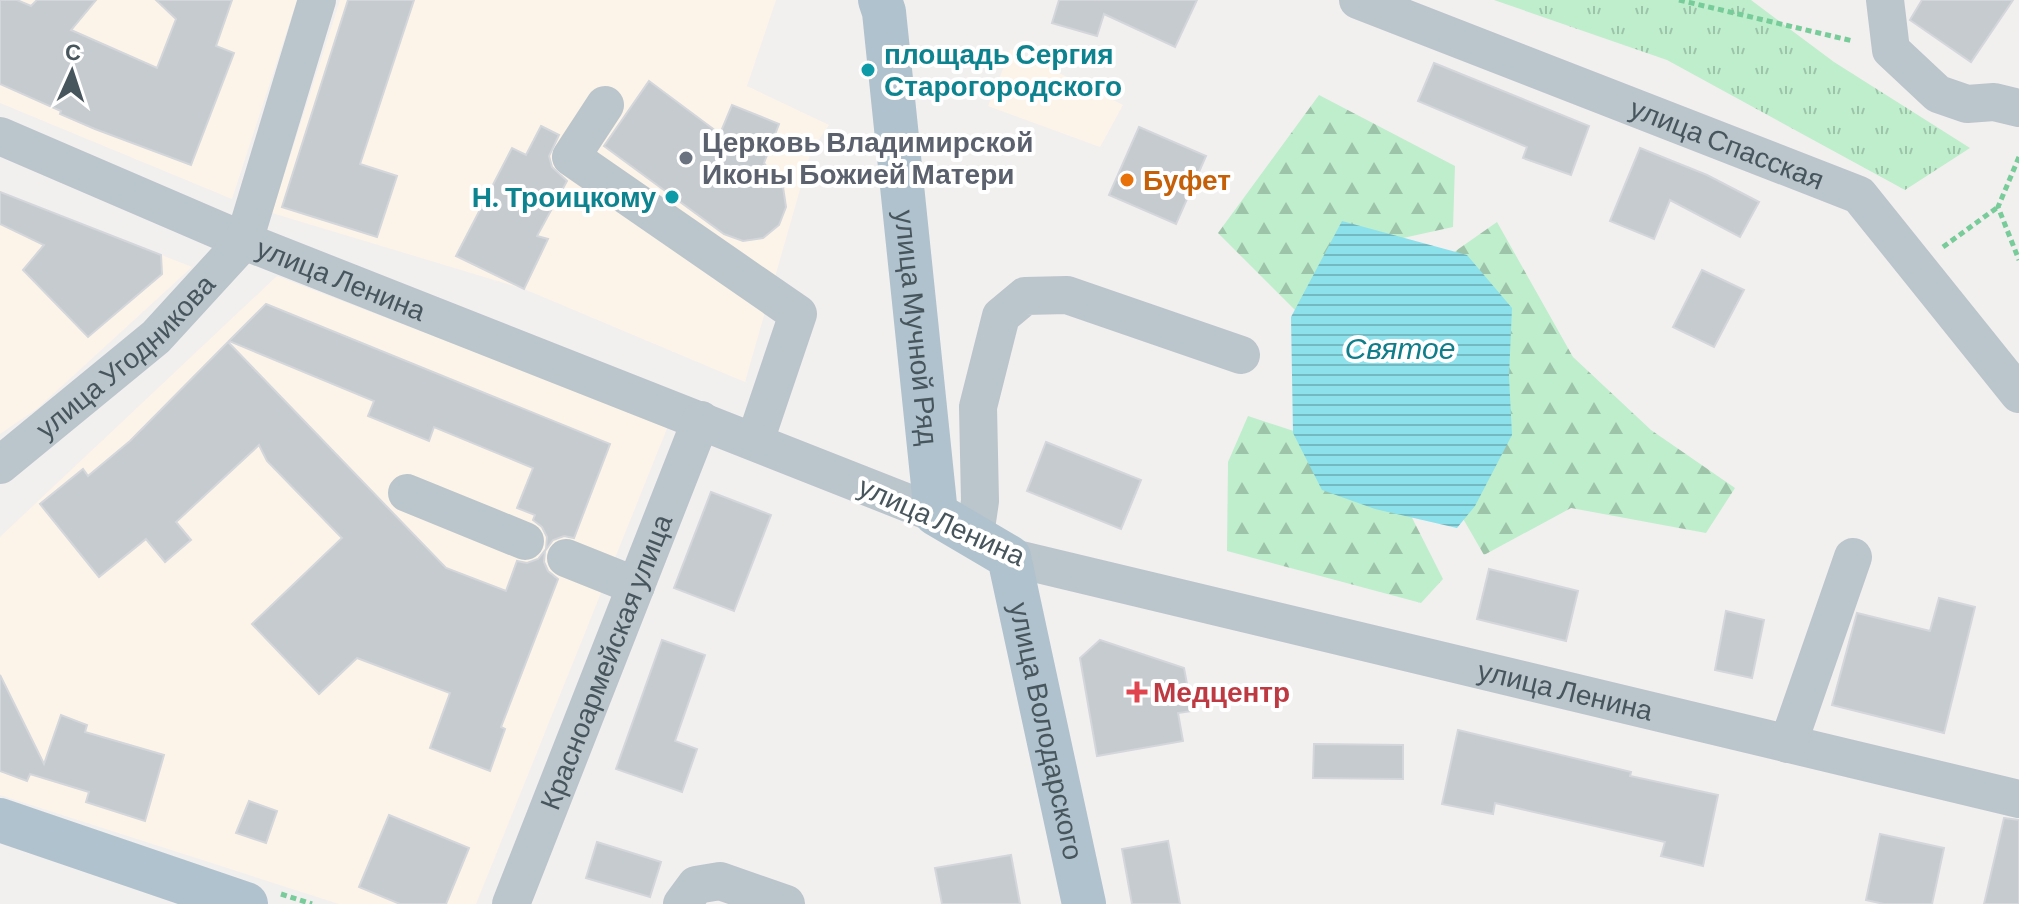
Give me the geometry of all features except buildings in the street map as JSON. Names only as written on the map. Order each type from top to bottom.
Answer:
[{"type":"main road","name":"улица Мучной Ряд","points":[[880,0],[884,12],[936,514]]},
{"type":"main road","name":"улица Ленина","points":[[936,514],[992,546]]},
{"type":"main road","name":"улица Володарского","points":[[992,546],[1084,904]]},
{"type":"main road","points":[[0,820],[246,904]]},
{"type":"street","points":[[244,241],[317,0]]},
{"type":"street","name":"улица Спасская","points":[[1358,0],[1859,195],[2019,394]]},
{"type":"street","points":[[1885,0],[1891,50],[1938,94],[1967,104],[1994,102],[2019,108]]},
{"type":"street","points":[[605,105],[571,157],[798,314],[755,441]]},
{"type":"street","name":"улица Ленина","points":[[0,136],[244,241],[936,514]]},
{"type":"street","name":"улица Угодникова","points":[[0,465],[156,337],[244,241]]},
{"type":"street","points":[[992,546],[980,501],[978,407],[1001,316],[1025,296],[1067,295],[1241,355]]},
{"type":"street","name":"Красноармейская улица","points":[[511,904],[701,420]]},
{"type":"street","points":[[407,493],[525,541]]},
{"type":"street","name":"улица Ленина","points":[[992,546],[2019,799]]},
{"type":"street","points":[[1788,744],[1853,557]]},
{"type":"street","points":[[566,558],[636,586]]},
{"type":"street","points":[[682,904],[696,885],[720,881],[786,904]]},
{"type":"path","points":[[1679,0],[1891,50]]},
{"type":"path","points":[[1916,267],[1998,207],[2019,157]]},
{"type":"path","points":[[1998,207],[2019,260]]},
{"type":"shaded area","points":[[0,0],[297,0],[232,199],[0,103]]},
{"type":"shaded area","points":[[340,0],[776,0],[747,86],[829,125],[811,151],[745,382],[524,289],[272,213]]},
{"type":"shaded area","points":[[1011,49],[1123,105],[1100,147],[988,106]]},
{"type":"shaded area","points":[[0,192],[192,267],[38,408],[0,434]]},
{"type":"shaded area","points":[[277,276],[668,426],[476,904],[339,904],[0,795],[0,537]]},
{"type":"green space","points":[[1494,0],[1751,0],[1834,62],[1970,148],[1905,190],[1667,60]]},
{"type":"green space","points":[[1319,95],[1455,166],[1453,227],[1353,249],[1308,323],[1218,233]]},
{"type":"green space","points":[[1497,222],[1573,357],[1651,430],[1735,488],[1706,533],[1571,508],[1484,555],[1450,496],[1447,257]]},
{"type":"green space","points":[[1248,416],[1312,437],[1398,490],[1443,579],[1421,603],[1227,551],[1228,462]]},
{"type":"water","name":"Святое","points":[[1342,221],[1467,255],[1512,308],[1509,376],[1512,435],[1475,506],[1457,528],[1375,509],[1322,490],[1293,433],[1291,317]]},
{"type":"place","name":"площадь Сергия Старогородского","points":[[868,70]]},
{"type":"place","name":"Церковь Владимирской Иконы Божией Матери","points":[[686,158]]},
{"type":"place","name":"Буфет","points":[[1127,180]]},
{"type":"place","name":"Н. Троицкому","points":[[672,197]]},
{"type":"place","name":"Медцентр","points":[[1137,692]]}]
